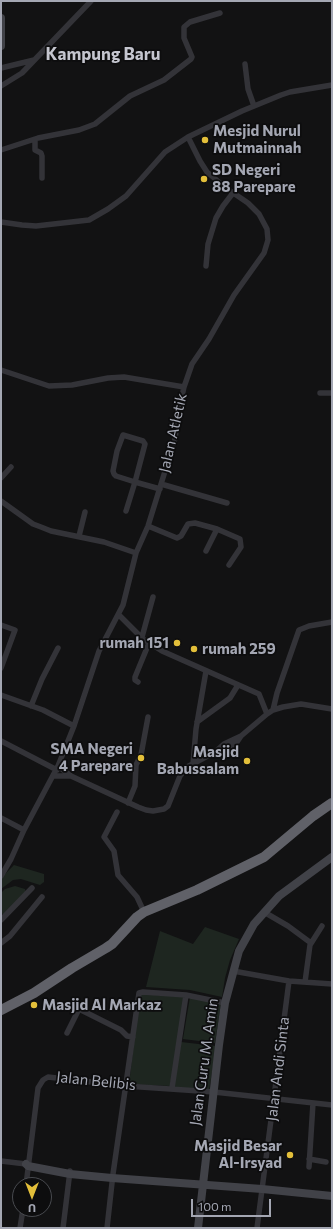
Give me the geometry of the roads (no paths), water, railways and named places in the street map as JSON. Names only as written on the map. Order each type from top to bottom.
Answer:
[{"type":"highway","points":[[1,1010],[34,993],[112,944],[136,917],[144,912],[197,890],[264,856],[313,816],[332,803]]},
{"type":"main road","points":[[1,18],[1,46]]},
{"type":"main road","name":"Jalan Guru M. Amin","points":[[198,1228],[225,1003],[242,944],[254,924],[279,896],[332,857]]},
{"type":"main road","points":[[28,1164],[70,1172],[332,1196]]},
{"type":"street","points":[[1,86],[22,73],[91,1]]},
{"type":"street","points":[[1,150],[34,139],[89,127],[100,121],[130,96],[164,80],[192,58],[184,38],[184,27],[190,22],[220,12]]},
{"type":"street","points":[[1,68],[34,60]]},
{"type":"street","points":[[245,64],[248,89],[254,106]]},
{"type":"street","points":[[1,222],[36,226],[89,220],[126,196],[165,152],[188,137],[254,106],[290,92],[332,85]]},
{"type":"street","name":"Jalan Atletik","points":[[1,876],[51,778],[54,776],[58,768],[99,652],[126,596],[136,553],[148,526],[175,439],[184,387],[192,364],[197,354],[209,339],[234,295],[264,252],[268,240],[267,229],[259,214],[248,203],[233,193],[208,172],[200,161],[188,137]]},
{"type":"street","points":[[34,139],[36,150],[41,153],[42,156],[42,178]]},
{"type":"street","points":[[206,266],[208,244],[216,218],[233,193]]},
{"type":"street","points":[[1,370],[49,386],[72,385],[108,378],[124,377],[184,387]]},
{"type":"street","points":[[320,393],[332,393]]},
{"type":"street","points":[[126,511],[135,482],[145,444],[143,441],[123,435],[117,451],[113,472],[116,476],[135,482],[227,503]]},
{"type":"street","points":[[1,478],[11,467]]},
{"type":"street","points":[[1,501],[34,524],[51,531],[104,542],[136,553]]},
{"type":"street","points":[[79,536],[85,512]]},
{"type":"street","points":[[148,526],[178,538],[181,536],[188,524],[201,524],[240,539],[241,547],[229,565]]},
{"type":"street","points":[[206,551],[217,529]]},
{"type":"street","points":[[142,638],[153,597]]},
{"type":"street","points":[[118,615],[142,638],[162,651],[259,694],[267,714]]},
{"type":"street","points":[[273,710],[276,693],[299,630],[309,626],[332,622]]},
{"type":"street","points":[[1,625],[15,630],[1,668]]},
{"type":"street","points":[[138,682],[135,680],[135,677],[149,643]]},
{"type":"street","points":[[31,706],[42,679],[58,648]]},
{"type":"street","points":[[193,764],[197,722],[206,671]]},
{"type":"street","points":[[197,722],[230,698],[238,685]]},
{"type":"street","points":[[1,695],[44,710],[74,726]]},
{"type":"street","points":[[1,741],[58,768],[71,776],[149,811],[166,808],[170,802],[180,776],[184,771],[193,764],[215,752],[225,750],[232,746],[241,736],[273,710],[301,704],[332,709]]},
{"type":"street","points":[[128,802],[135,786],[136,765],[141,755],[148,717]]},
{"type":"street","points":[[54,776],[71,776]]},
{"type":"street","points":[[117,812],[104,837],[114,851],[118,875],[137,897],[144,912]]},
{"type":"street","points":[[1,818],[24,830]]},
{"type":"street","points":[[1,920],[32,888]]},
{"type":"street","points":[[1,943],[10,936],[42,897]]},
{"type":"street","points":[[264,912],[288,926],[311,943]]},
{"type":"street","points":[[305,982],[309,949],[311,943],[322,926]]},
{"type":"street","points":[[233,971],[289,981],[332,984]]},
{"type":"street","name":"Jalan Andi Sinta","points":[[257,1228],[289,981]]},
{"type":"street","points":[[107,1228],[112,1176],[140,993],[186,996],[225,1003]]},
{"type":"street","points":[[172,1088],[186,996]]},
{"type":"street","points":[[67,1033],[79,1009],[121,1030],[127,1036],[133,1037]]},
{"type":"street","name":"Jalan Belibis","points":[[27,1177],[38,1088],[43,1080],[50,1076],[126,1086],[172,1088],[332,1105]]},
{"type":"street","points":[[309,1167],[313,1103]]},
{"type":"street","points":[[309,1160],[326,1162]]},
{"type":"street","points":[[1,1161],[28,1164]]},
{"type":"street","points":[[63,1228],[70,1172]]},
{"type":"street","points":[[20,1228],[22,1217]]},
{"type":"place","name":"Mesjid Nurul Mutmainnah","points":[[205,140]]},
{"type":"place","name":"SD Negeri 88 Parepare","points":[[204,179]]},
{"type":"place","name":"rumah 151","points":[[177,643]]},
{"type":"place","name":"rumah 259","points":[[194,649]]},
{"type":"place","name":"SMA Negeri 4 Parepare","points":[[141,758]]},
{"type":"place","name":"Masjid Babussalam","points":[[247,761]]},
{"type":"place","name":"Masjid Al Markaz","points":[[34,1005]]},
{"type":"place","name":"Masjid Besar Al-Irsyad","points":[[290,1155]]},
{"type":"district","name":"Kampung Baru","points":[[103,54]]}]
